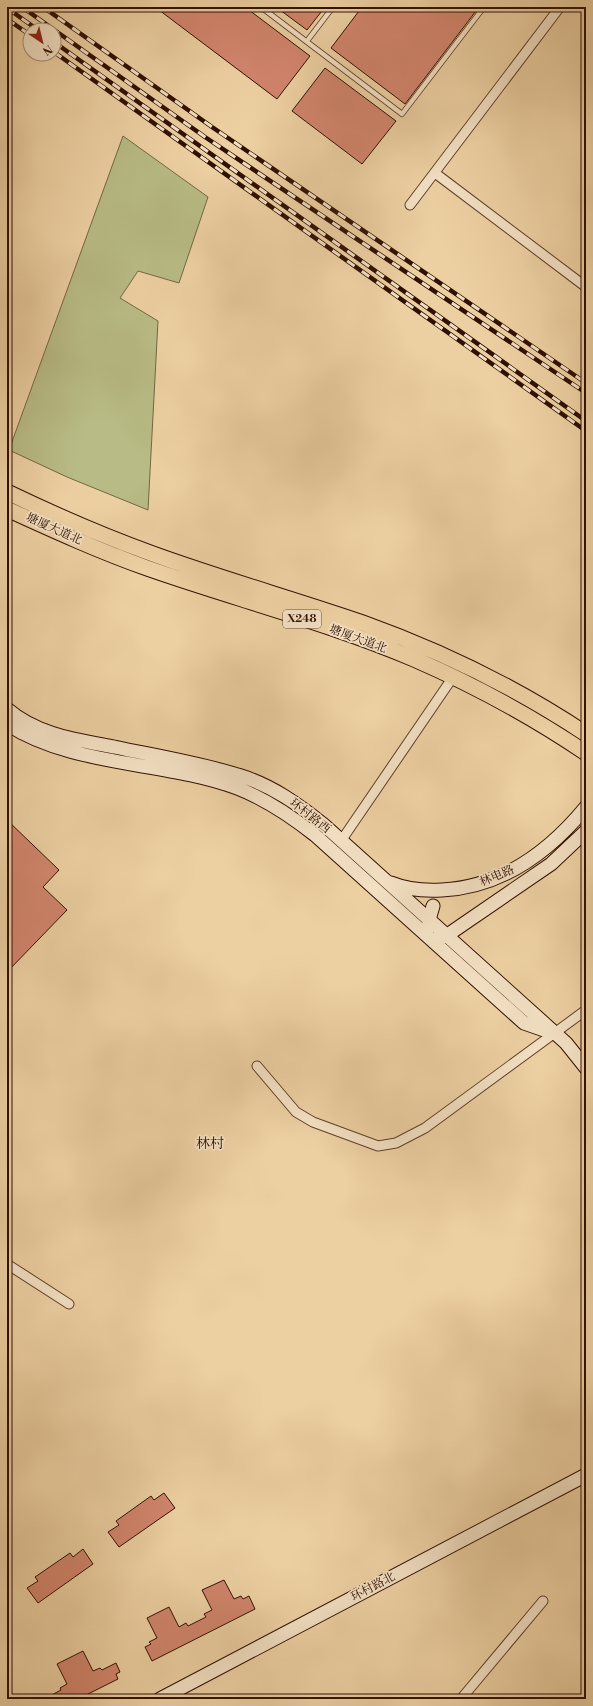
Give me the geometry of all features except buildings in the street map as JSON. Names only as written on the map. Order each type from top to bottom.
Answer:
[{"type":"main road","name":"塘厦大道北","points":[[7,492],[97,533],[152,554],[364,624],[418,645],[474,670],[522,694],[586,734]]},
{"type":"main road","name":"塘厦大道北","points":[[7,509],[91,546],[146,568],[358,638],[453,677],[514,707],[586,752]]},
{"type":"main road","name":"环村路西","points":[[8,719],[65,737],[211,767],[243,776],[270,788],[298,804],[386,881],[566,1044],[586,1068]]},
{"type":"main road","name":"环村路西","points":[[8,719],[35,740],[60,748],[207,779],[237,788],[263,799],[289,815],[315,835],[524,1023],[553,1033]]},
{"type":"main road","name":"林电路","points":[[386,881],[404,888],[425,891],[450,890],[474,886],[495,880],[514,870],[558,838],[586,808]]},
{"type":"main road","name":"林电路","points":[[430,939],[446,936],[551,864],[586,832]]},
{"type":"main road","points":[[430,939],[429,920],[434,906],[439,897],[450,890]]},
{"type":"main road","points":[[434,906],[434,915],[440,922],[449,926],[460,926]]},
{"type":"main road","name":"环村路北","points":[[160,1699],[586,1475]]},
{"type":"street","points":[[410,205],[560,7]]},
{"type":"street","points":[[435,173],[586,287]]},
{"type":"street","points":[[341,841],[453,677]]},
{"type":"street","points":[[257,1066],[296,1112],[312,1122],[378,1146],[396,1143],[425,1128],[586,1010]]},
{"type":"street","points":[[7,1264],[69,1304]]},
{"type":"street","points":[[461,1699],[543,1601]]},
{"type":"lane","points":[[261,7],[402,114],[484,7]]},
{"type":"lane","points":[[307,42],[333,7]]},
{"type":"green space","points":[[123,136],[208,197],[179,283],[138,271],[120,298],[158,321],[148,510],[67,477],[9,450]]},
{"type":"railway","points":[[22,7],[205,137],[586,393]]},
{"type":"railway","points":[[43,7],[212,127],[586,383]]},
{"type":"railway","points":[[7,8],[27,22]]},
{"type":"railway","points":[[7,19],[22,29]]},
{"type":"railway","points":[[62,48],[586,421]]},
{"type":"railway","points":[[62,58],[586,431]]},
{"type":"district","name":"林村","points":[[210,1144]]}]
